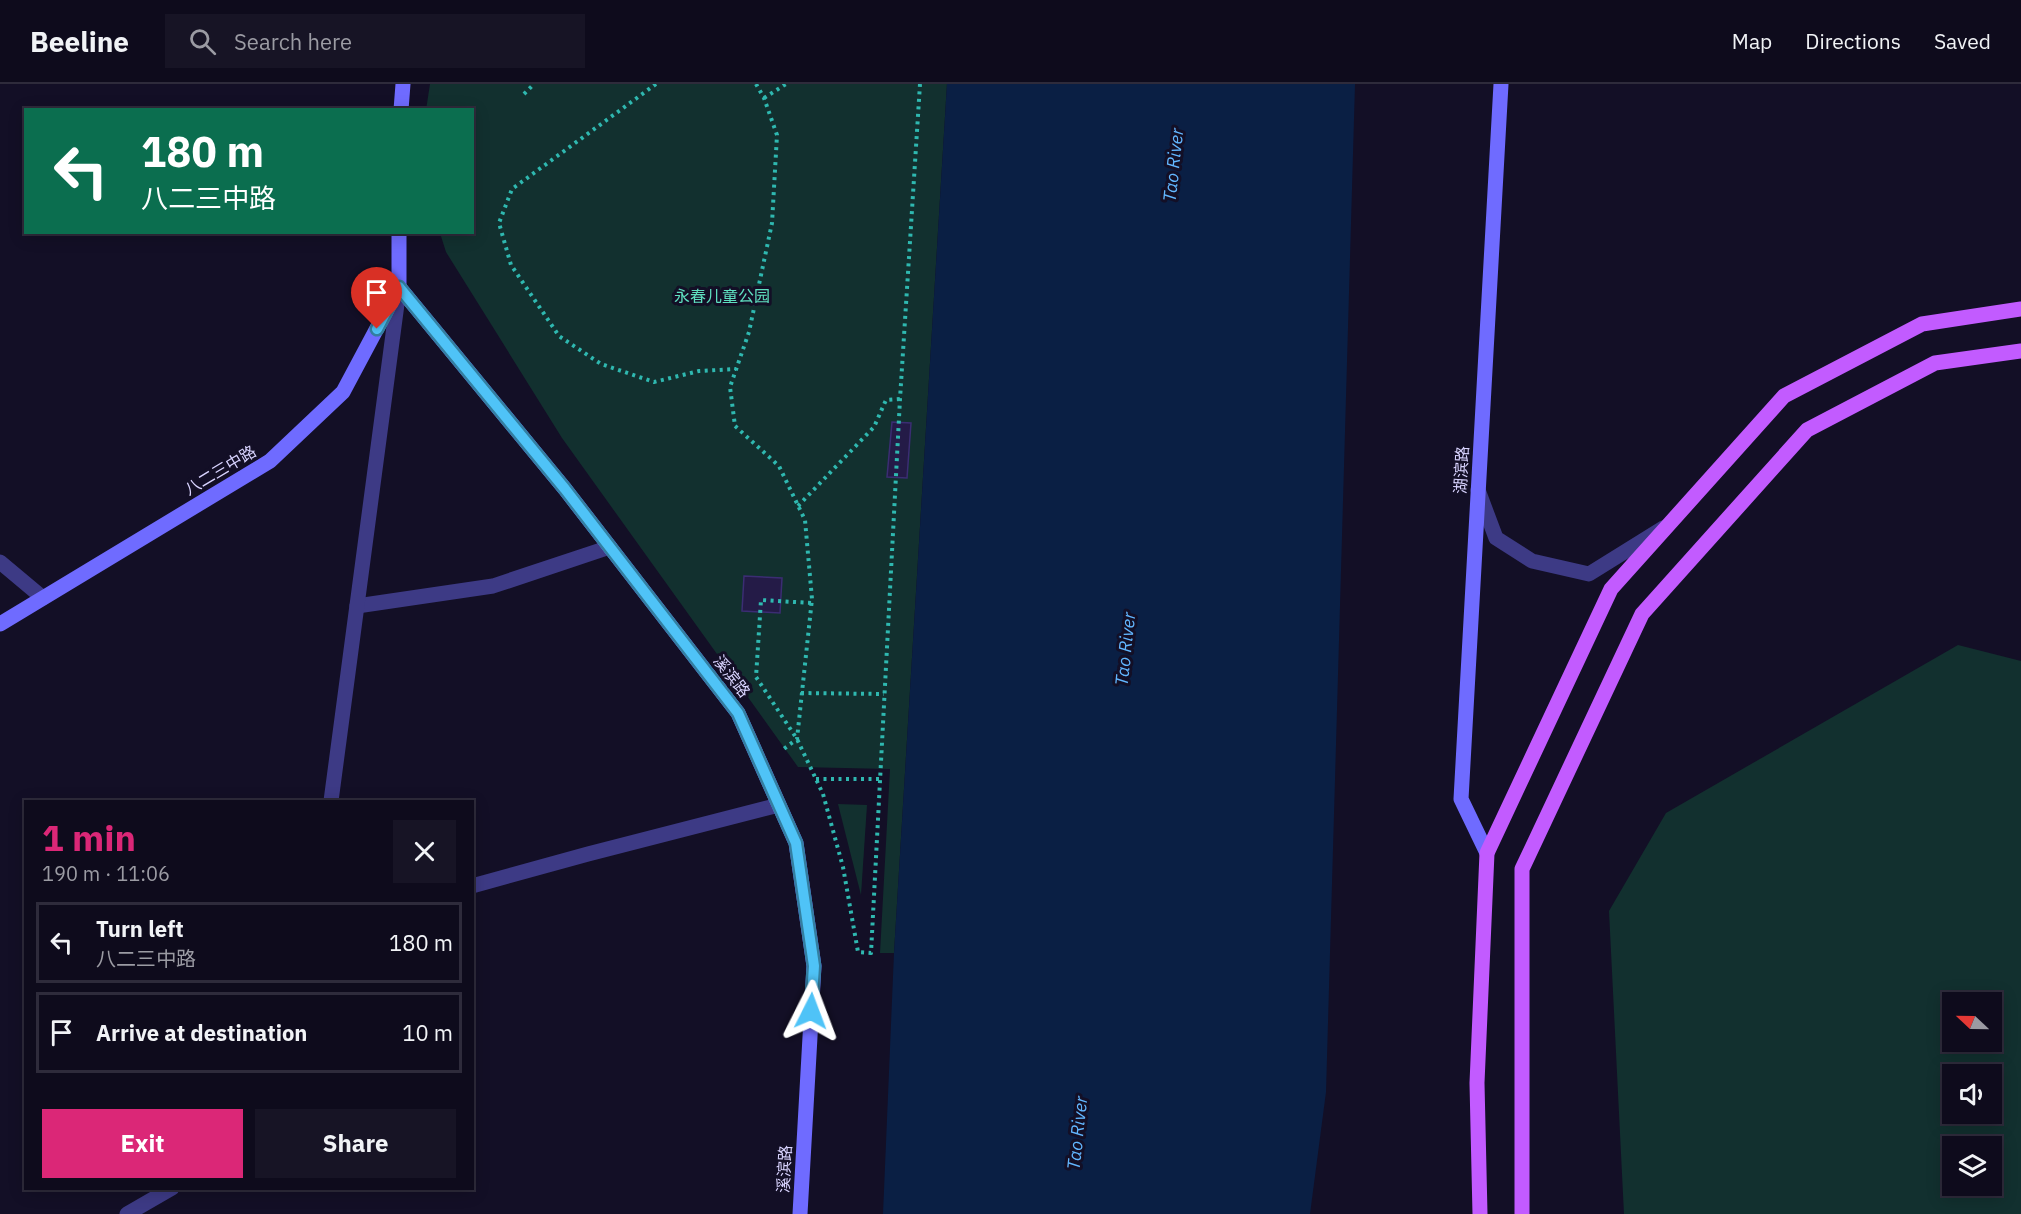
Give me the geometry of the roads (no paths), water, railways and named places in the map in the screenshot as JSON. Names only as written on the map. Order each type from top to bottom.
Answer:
[{"type":"main road","points":[[401,108],[402,84]]},
{"type":"main road","name":"湖滨路","points":[[1487,853],[1461,799],[1501,84]]},
{"type":"main road","name":"八二三中路","points":[[0,624],[270,461],[343,392],[399,287],[399,234]]},
{"type":"main road","name":"溪滨路","points":[[399,287],[565,489],[738,713],[796,843],[814,966],[800,1214]]},
{"type":"main road","points":[[1480,1214],[1478,1083],[1487,853],[1611,589],[1784,396],[1922,324],[2021,309]]},
{"type":"main road","points":[[1522,1214],[1522,869],[1642,614],[1807,430],[1935,363],[2021,351]]},
{"type":"street","name":"八二三中路","points":[[332,800],[399,287]]},
{"type":"street","points":[[1478,489],[1496,538],[1532,561],[1589,574],[1671,523]]},
{"type":"street","points":[[357,606],[493,586],[610,547]]},
{"type":"street","points":[[0,562],[43,598]]},
{"type":"street","points":[[474,885],[779,806]]},
{"type":"street","points":[[127,1214],[169,1190]]},
{"type":"water","name":"Tao River","points":[[947,84],[1355,84],[1326,1092],[1310,1214],[883,1214],[894,953]]},
{"type":"park label","name":"永春儿童公园","points":[[722,296]]}]
